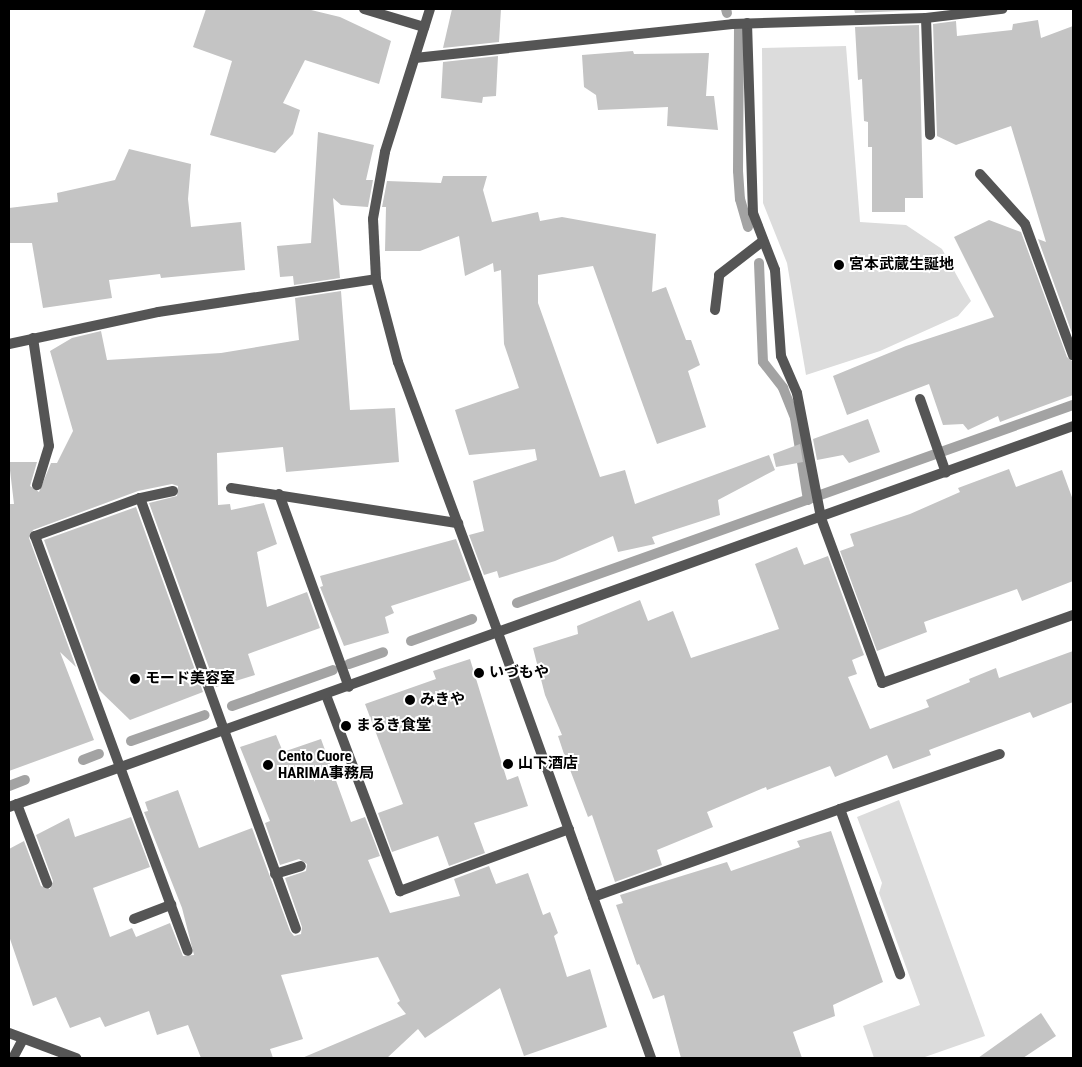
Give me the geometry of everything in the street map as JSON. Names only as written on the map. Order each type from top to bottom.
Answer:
[{"type":"street","points":[[364,9],[424,27]]},
{"type":"street","points":[[430,9],[386,152],[373,219],[376,279],[398,362],[651,1058]]},
{"type":"street","points":[[415,58],[747,23],[926,18],[1002,9]]},
{"type":"street","points":[[926,18],[930,135]]},
{"type":"street","points":[[747,23],[753,213],[775,270],[782,356],[797,392],[821,518],[882,683],[1073,616]]},
{"type":"street","points":[[980,174],[1025,224],[1073,355]]},
{"type":"street","points":[[715,310],[719,275],[763,241]]},
{"type":"street","points":[[9,344],[158,312],[376,279]]},
{"type":"street","points":[[33,338],[49,446],[37,485]]},
{"type":"street","points":[[920,399],[946,473]]},
{"type":"street","points":[[47,883],[13,805],[226,731],[1073,426]]},
{"type":"street","points":[[231,488],[458,523]]},
{"type":"street","points":[[173,492],[140,498],[35,536],[188,951]]},
{"type":"street","points":[[279,494],[348,687]]},
{"type":"street","points":[[140,498],[226,731],[296,929]]},
{"type":"street","points":[[326,695],[400,891],[569,829]]},
{"type":"street","points":[[593,896],[1000,754]]},
{"type":"street","points":[[840,809],[900,974]]},
{"type":"street","points":[[275,874],[301,866]]},
{"type":"street","points":[[134,919],[171,905]]},
{"type":"street","points":[[9,1033],[76,1058]]},
{"type":"street","points":[[13,1058],[23,1039]]},
{"type":"shaded area","points":[[846,46],[860,222],[906,225],[942,249],[971,301],[958,316],[880,351],[806,375],[787,263],[763,203],[762,48]]},
{"type":"shaded area","points":[[899,800],[985,1036],[922,1058],[874,1058],[863,1026],[920,1005],[879,893],[882,883],[857,817]]},
{"type":"building","points":[[206,9],[307,9],[340,17],[391,41],[379,84],[305,60],[283,103],[300,110],[293,134],[275,153],[210,135],[232,61],[193,47]]},
{"type":"building","points":[[452,9],[501,9],[499,42],[443,48]]},
{"type":"building","points":[[854,9],[946,9],[855,13]]},
{"type":"building","points":[[1038,20],[1041,38],[1073,26],[1073,336],[1038,239],[1046,242],[1011,126],[956,145],[937,136],[933,24],[956,21],[957,36],[1012,30],[1013,24]]},
{"type":"building","points":[[919,25],[923,198],[905,198],[905,212],[872,212],[872,147],[868,147],[868,122],[864,121],[862,79],[858,80],[855,27]]},
{"type":"building","points":[[633,51],[634,54],[709,53],[706,96],[714,96],[718,130],[667,126],[668,107],[598,110],[596,95],[584,87],[582,55]]},
{"type":"building","points":[[498,56],[496,96],[483,97],[482,103],[441,98],[443,62]]},
{"type":"building","points":[[318,132],[374,145],[366,180],[373,180],[368,207],[341,205],[333,198],[340,278],[294,285],[293,276],[280,277],[277,246],[311,243]]},
{"type":"building","points":[[129,149],[191,164],[188,199],[191,227],[241,222],[245,270],[161,278],[160,274],[109,280],[112,298],[43,308],[32,243],[9,243],[9,208],[58,202],[57,193],[115,180]]},
{"type":"building","points":[[443,176],[487,176],[483,190],[492,222],[538,212],[540,221],[562,217],[656,234],[652,292],[666,287],[686,340],[691,340],[700,365],[688,371],[706,427],[657,444],[593,266],[538,275],[538,303],[600,477],[625,470],[635,504],[769,455],[775,470],[718,500],[720,515],[652,537],[655,544],[618,552],[613,536],[555,561],[499,578],[497,571],[484,575],[469,535],[484,531],[473,481],[537,460],[535,449],[469,455],[455,410],[519,388],[504,344],[501,270],[494,272],[493,263],[465,276],[459,236],[420,251],[385,251],[386,207],[382,207],[387,181],[441,183]]},
{"type":"building","points":[[989,220],[1021,232],[1067,357],[1073,362],[1073,395],[1000,422],[998,416],[968,430],[963,424],[943,425],[929,384],[847,415],[833,376],[906,346],[994,317],[954,237]]},
{"type":"building","points":[[341,291],[350,410],[395,408],[399,462],[286,472],[283,447],[217,453],[218,505],[230,504],[231,510],[264,503],[277,544],[257,552],[267,607],[307,592],[320,628],[248,654],[255,675],[216,687],[149,503],[177,496],[178,486],[172,484],[138,491],[33,530],[29,538],[76,667],[60,652],[94,740],[9,771],[9,504],[14,504],[9,462],[37,462],[30,486],[39,492],[51,463],[57,463],[73,431],[50,351],[72,338],[101,331],[107,360],[221,353],[299,340],[295,298]]},
{"type":"building","points":[[868,419],[880,452],[849,463],[843,455],[817,460],[813,439]]},
{"type":"building","points":[[800,444],[803,462],[776,467],[773,454]]},
{"type":"building","points":[[1009,469],[1016,487],[1062,470],[1073,500],[1073,581],[1022,601],[1017,589],[924,622],[927,632],[877,651],[840,551],[854,546],[850,534],[910,514],[960,492],[958,488]]},
{"type":"building","points":[[136,507],[203,692],[130,720],[99,690],[44,540]]},
{"type":"building","points":[[456,539],[471,580],[391,606],[394,613],[385,617],[389,633],[344,646],[320,587],[323,586],[320,576]]},
{"type":"building","points":[[797,547],[804,565],[828,556],[864,655],[852,660],[857,674],[848,677],[870,729],[929,707],[926,700],[970,682],[969,679],[996,668],[999,678],[1073,651],[1073,702],[1033,718],[1030,712],[929,750],[931,755],[893,769],[887,755],[835,777],[830,766],[767,790],[766,787],[707,812],[713,827],[657,850],[662,865],[615,882],[592,815],[588,817],[564,754],[558,736],[562,735],[545,695],[533,648],[578,634],[577,626],[640,600],[648,621],[673,611],[691,658],[779,629],[755,564]]},
{"type":"building","points":[[470,659],[507,780],[518,776],[528,806],[474,823],[485,853],[449,866],[438,836],[392,852],[378,813],[403,804],[365,704],[436,679],[433,671]]},
{"type":"building","points":[[276,735],[283,752],[321,739],[351,822],[365,817],[380,856],[368,860],[390,913],[460,896],[454,879],[489,866],[496,884],[528,873],[543,915],[550,912],[558,933],[554,936],[567,977],[590,969],[607,1027],[524,1056],[500,988],[425,1038],[418,1029],[387,1058],[302,1058],[406,1014],[397,1003],[400,1001],[378,957],[281,975],[303,1039],[270,1049],[273,1058],[201,1058],[188,1025],[157,1035],[149,1011],[105,1027],[100,1017],[70,1028],[56,997],[33,1006],[9,936],[9,849],[24,841],[41,886],[50,889],[53,881],[36,835],[69,818],[75,837],[131,817],[150,867],[93,888],[110,937],[132,928],[136,937],[170,923],[183,956],[194,955],[182,908],[144,812],[148,811],[145,802],[178,790],[199,848],[252,828],[290,931],[294,936],[301,934],[302,927],[285,878],[306,871],[307,864],[299,859],[280,865],[265,823],[270,821],[240,747]]},
{"type":"building","points":[[831,831],[883,982],[833,1005],[835,1016],[793,1032],[802,1058],[681,1058],[664,995],[653,999],[639,964],[637,965],[616,905],[623,903],[620,895],[727,862],[731,871],[800,847],[797,841]]},
{"type":"building","points":[[1041,1013],[1056,1036],[1023,1058],[978,1058]]},
{"type":"waterway","points":[[726,9],[727,13]]},
{"type":"waterway","points":[[739,28],[738,171],[740,199],[748,227]]},
{"type":"waterway","points":[[759,263],[763,362],[783,388],[795,418],[808,500]]},
{"type":"waterway","points":[[517,603],[1073,405]]},
{"type":"waterway","points":[[411,641],[472,619]]},
{"type":"waterway","points":[[349,664],[383,652]]},
{"type":"waterway","points":[[232,706],[333,670]]},
{"type":"waterway","points":[[131,741],[205,715]]},
{"type":"waterway","points":[[83,760],[99,754]]},
{"type":"waterway","points":[[9,786],[25,780]]},
{"type":"place","name":"宮本武蔵生誕地","points":[[839,265]]},
{"type":"place","name":"いづもや","points":[[479,673]]},
{"type":"place","name":"モード美容室","points":[[135,679]]},
{"type":"place","name":"みきや","points":[[410,700]]},
{"type":"place","name":"まるき食堂","points":[[346,726]]},
{"type":"place","name":"山下酒店","points":[[508,764]]},
{"type":"place","name":"Cento Cuore HARIMA事務局","points":[[268,765]]}]
